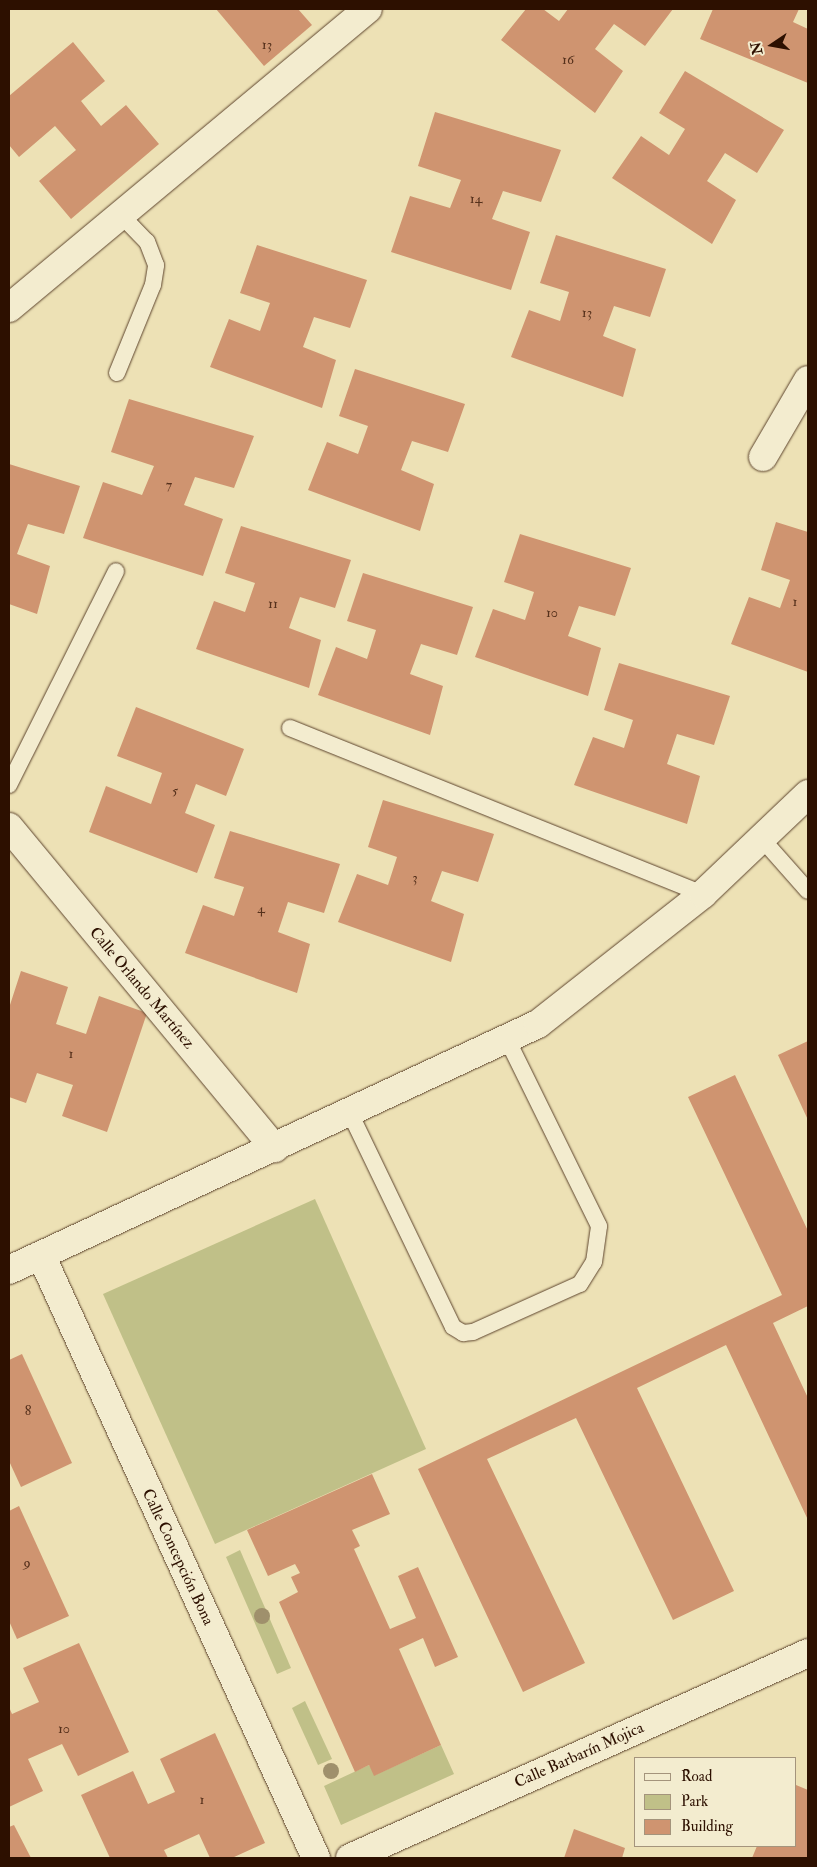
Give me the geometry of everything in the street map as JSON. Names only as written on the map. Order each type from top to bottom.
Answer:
[{"type":"street","points":[[9,308],[368,9]]},
{"type":"street","points":[[763,457],[808,380]]},
{"type":"street","points":[[9,1270],[275,1148],[538,1024],[703,894],[808,794]]},
{"type":"street","name":"Calle Orlando Martínez","points":[[9,827],[275,1148]]},
{"type":"street","name":"Calle Concepción Bona","points":[[40,1255],[316,1858]]},
{"type":"street","name":"Calle Barbarín Mojica","points":[[350,1858],[808,1653]]},
{"type":"lane","points":[[117,373],[153,285],[156,264],[147,242],[121,214]]},
{"type":"lane","points":[[9,785],[116,571]]},
{"type":"lane","points":[[290,728],[703,894]]},
{"type":"lane","points":[[762,839],[808,891]]},
{"type":"lane","points":[[350,1113],[453,1327],[463,1333],[473,1332],[580,1284],[594,1262],[599,1226],[507,1039]]},
{"type":"green space","points":[[315,1199],[426,1449],[215,1544],[103,1294]]},
{"type":"green space","points":[[240,1550],[291,1668],[277,1674],[226,1557]]},
{"type":"green space","points":[[305,1701],[332,1759],[318,1765],[292,1708]]},
{"type":"green space","points":[[441,1745],[454,1774],[341,1825],[324,1786],[369,1765],[375,1775]]},
{"type":"building","points":[[216,9],[298,9],[312,25],[264,66]]},
{"type":"building","points":[[526,9],[543,9],[559,21],[568,9],[673,9],[645,46],[614,24],[595,49],[623,71],[595,113],[501,40]]},
{"type":"building","points":[[713,9],[799,9],[793,22],[808,29],[808,83],[700,39]]},
{"type":"building","points":[[73,42],[105,81],[81,101],[101,126],[126,105],[159,144],[71,219],[39,181],[76,150],[55,126],[19,157],[9,145],[9,96]]},
{"type":"building","points":[[685,71],[784,130],[757,173],[725,153],[707,181],[736,200],[712,244],[612,178],[641,136],[669,155],[685,129],[659,113]]},
{"type":"building","points":[[435,112],[561,150],[541,202],[503,191],[492,219],[530,232],[511,290],[391,252],[410,196],[450,208],[461,180],[418,166]]},
{"type":"building","points":[[556,235],[666,269],[650,317],[614,306],[603,336],[636,349],[623,397],[511,357],[529,310],[560,321],[569,292],[540,283]]},
{"type":"building","points":[[257,245],[367,280],[350,328],[314,317],[303,347],[336,360],[322,408],[210,367],[229,319],[260,331],[270,303],[240,293]]},
{"type":"building","points":[[355,369],[465,404],[448,452],[412,441],[401,470],[434,484],[420,531],[308,490],[327,442],[358,454],[368,426],[339,416]]},
{"type":"building","points":[[129,399],[254,436],[234,488],[195,477],[184,505],[223,519],[203,576],[83,538],[103,482],[142,495],[154,466],[111,452]]},
{"type":"building","points":[[9,464],[80,486],[64,534],[28,524],[17,554],[50,566],[37,614],[9,604]]},
{"type":"building","points":[[776,522],[808,532],[808,672],[731,644],[749,597],[780,608],[790,580],[761,570]]},
{"type":"building","points":[[241,526],[351,560],[335,608],[300,597],[289,628],[321,640],[309,688],[196,649],[214,601],[245,612],[255,583],[225,573]]},
{"type":"building","points":[[520,534],[631,568],[615,616],[579,606],[568,636],[601,648],[588,696],[475,657],[493,609],[525,620],[534,592],[504,582]]},
{"type":"building","points":[[363,573],[473,607],[457,655],[421,644],[410,674],[443,686],[430,735],[318,695],[336,647],[367,659],[376,630],[347,621]]},
{"type":"building","points":[[619,663],[730,696],[714,745],[677,734],[667,764],[700,776],[687,824],[574,785],[593,737],[624,748],[633,720],[604,710]]},
{"type":"building","points":[[136,707],[244,749],[226,796],[196,784],[185,813],[215,825],[197,873],[89,832],[106,786],[151,804],[162,773],[117,756]]},
{"type":"building","points":[[383,800],[494,834],[478,882],[442,871],[431,901],[464,914],[451,962],[338,922],[357,874],[388,885],[397,857],[368,847]]},
{"type":"building","points":[[230,831],[340,864],[324,913],[288,902],[278,932],[310,944],[297,993],[185,953],[203,905],[234,916],[244,887],[214,878]]},
{"type":"building","points":[[21,971],[68,987],[56,1024],[86,1034],[99,996],[147,1013],[107,1132],[62,1116],[73,1085],[37,1073],[26,1103],[9,1097],[9,1008]]},
{"type":"building","points":[[808,1041],[808,1120],[778,1055]]},
{"type":"building","points":[[735,1075],[808,1231],[808,1306],[773,1323],[808,1398],[808,1520],[726,1345],[637,1388],[734,1591],[673,1620],[576,1418],[487,1459],[585,1663],[523,1692],[418,1469],[782,1295],[688,1097]]},
{"type":"building","points":[[22,1354],[72,1463],[21,1487],[9,1461],[9,1360]]},
{"type":"building","points":[[372,1474],[390,1514],[352,1530],[360,1546],[354,1549],[390,1629],[416,1618],[398,1576],[418,1567],[458,1657],[435,1667],[423,1638],[399,1649],[441,1745],[374,1776],[369,1765],[355,1772],[279,1602],[298,1592],[291,1577],[300,1573],[295,1564],[268,1576],[247,1530]]},
{"type":"building","points":[[19,1506],[69,1616],[17,1639],[9,1621],[9,1511]]},
{"type":"building","points":[[79,1643],[129,1752],[78,1776],[62,1744],[28,1759],[43,1791],[9,1807],[9,1707],[12,1714],[39,1702],[23,1668]]},
{"type":"building","points":[[215,1733],[265,1843],[232,1858],[210,1858],[199,1834],[164,1850],[168,1858],[110,1858],[81,1795],[133,1771],[148,1804],[175,1792],[160,1759]]},
{"type":"building","points":[[797,1785],[808,1790],[808,1858],[752,1858],[757,1847],[797,1847]]},
{"type":"building","points":[[14,1825],[31,1858],[9,1858],[9,1827]]},
{"type":"building","points":[[574,1829],[625,1848],[622,1858],[564,1858]]}]
